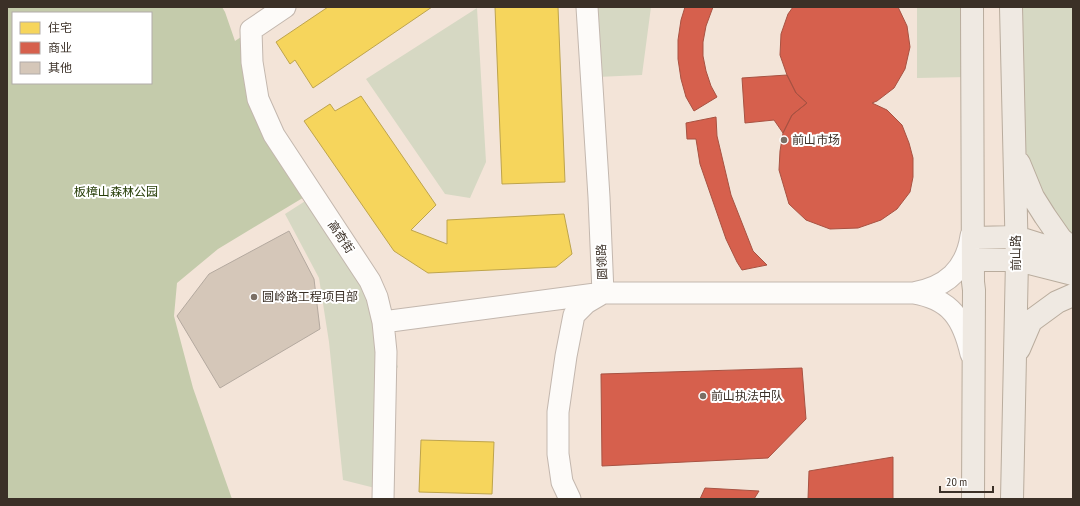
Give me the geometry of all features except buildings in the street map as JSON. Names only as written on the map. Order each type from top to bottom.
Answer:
[{"type":"main road","points":[[972,7],[974,290],[972,499]]},
{"type":"main road","name":"前山路","points":[[1011,7],[1016,237],[1012,499]]},
{"type":"main road","points":[[1014,151],[1033,197],[1061,239],[1073,249]]},
{"type":"main road","points":[[973,231],[1016,237],[1073,255]]},
{"type":"main road","points":[[973,260],[1016,260],[1073,274]]},
{"type":"main road","points":[[1014,361],[1030,321],[1057,302],[1073,295]]},
{"type":"lane","name":"高奇街","points":[[285,7],[251,30],[252,62],[258,99],[274,135],[370,281],[376,297],[383,322],[386,360],[383,499]]},
{"type":"lane","name":"圆领路","points":[[570,499],[562,482],[558,454],[558,412],[566,356],[574,315],[586,303],[603,293],[599,197],[587,7]]},
{"type":"lane","points":[[914,293],[944,282],[958,268],[968,253],[973,231]]},
{"type":"lane","points":[[383,322],[603,293],[914,293],[932,297],[953,311],[958,318],[966,337],[974,362]]},
{"type":"green space","name":"板樟山森林公园","points":[[7,7],[222,7],[235,41],[250,31],[252,62],[311,193],[218,249],[177,283],[174,316],[193,388],[232,499],[7,499]]},
{"type":"green space","points":[[593,7],[651,7],[642,75],[597,77]]},
{"type":"green space","points":[[917,7],[966,7],[968,77],[917,78]]},
{"type":"green space","points":[[1022,7],[1073,7],[1073,238],[1053,213],[1025,150]]},
{"type":"green space","points":[[477,8],[486,162],[470,198],[445,194],[366,79]]},
{"type":"green space","points":[[310,198],[366,282],[398,367],[382,386],[379,489],[343,480],[329,342],[319,278],[285,214]]},
{"type":"place","name":"前山市场","points":[[784,140]]},
{"type":"place","name":"圆岭路工程项目部","points":[[254,297]]},
{"type":"place","name":"前山执法中队","points":[[703,396]]}]
